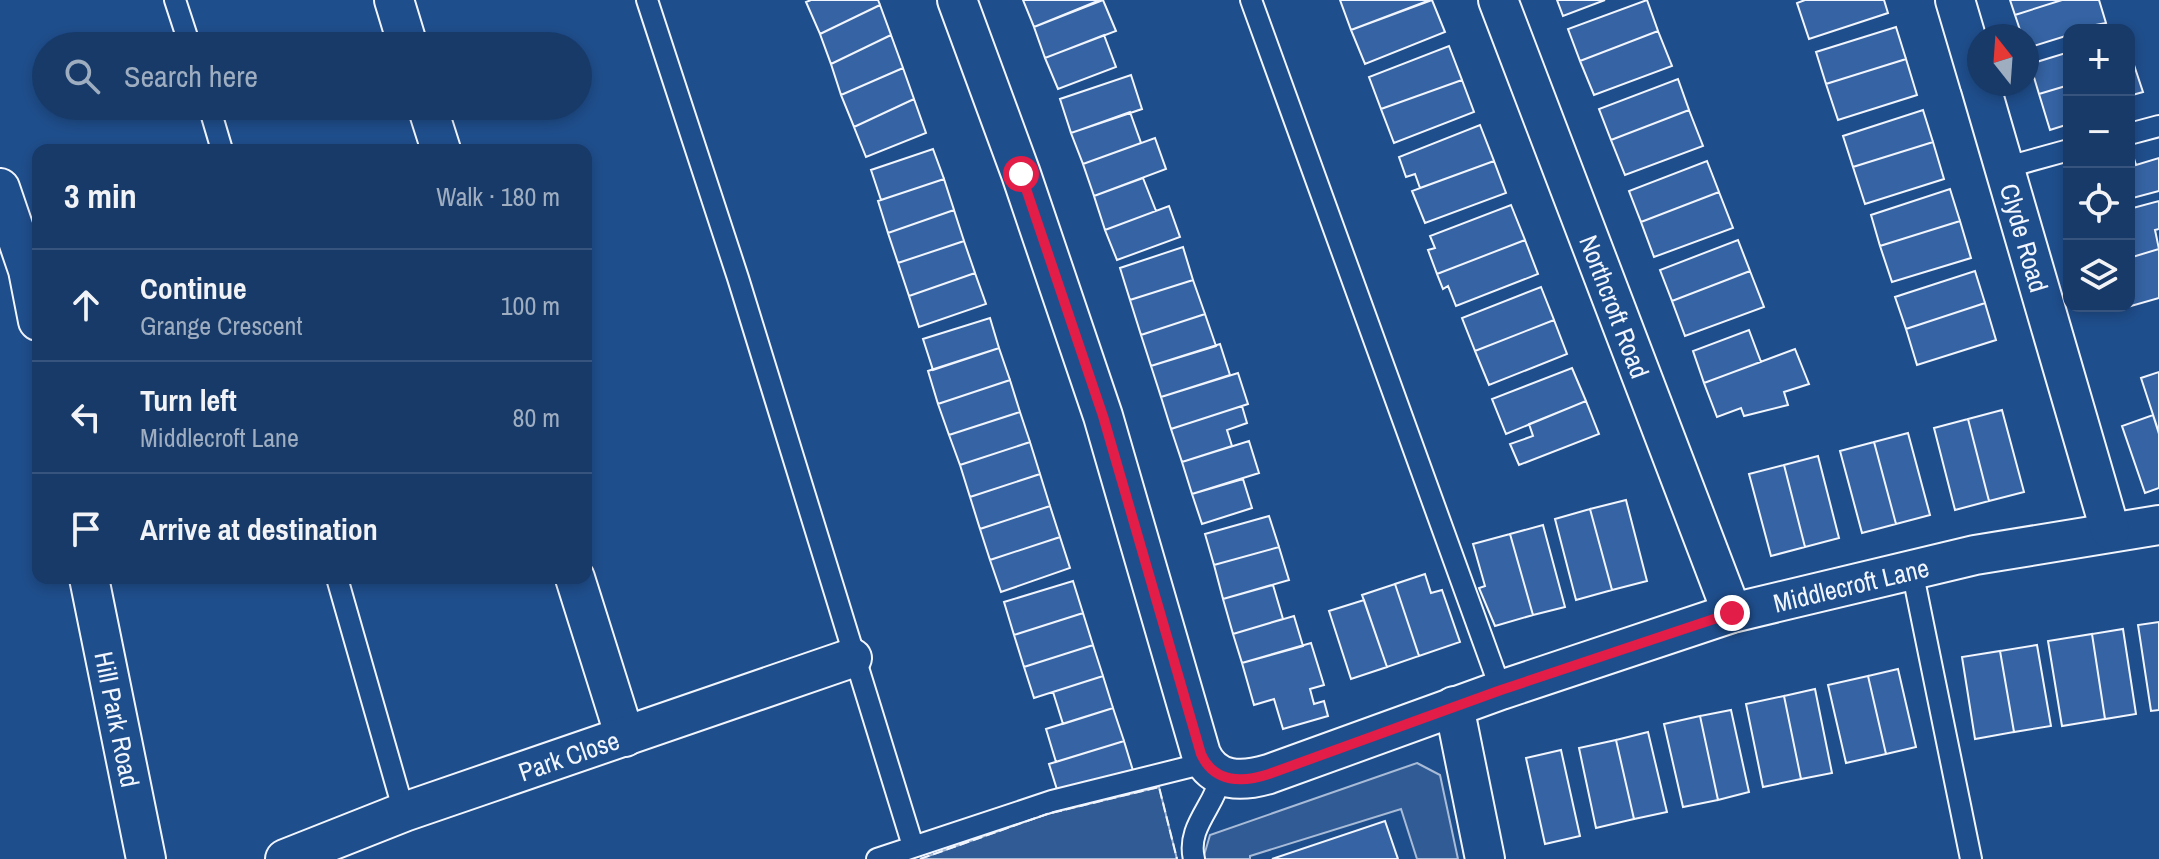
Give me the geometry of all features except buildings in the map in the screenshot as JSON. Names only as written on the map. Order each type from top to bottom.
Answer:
[{"type":"street","points":[[394,0],[404,32]]},
{"type":"street","points":[[957,0],[1021,174],[1219,773]]},
{"type":"street","name":"Northcroft Road","points":[[1498,0],[1732,613]]},
{"type":"street","name":"Clyde Road","points":[[1955,0],[1967,42]]},
{"type":"street","name":"Clyde Road","points":[[1983,96],[2110,530]]},
{"type":"street","points":[[431,120],[439,144]]},
{"type":"street","points":[[0,188],[32,290]]},
{"type":"street","name":"Middlecroft Lane","points":[[1219,773],[1269,774],[1454,706],[1732,613],[1912,570],[2110,530],[2159,525]]},
{"type":"street","name":"Hill Park Road","points":[[90,584],[146,859]]},
{"type":"street","points":[[577,584],[625,737]]},
{"type":"street","name":"Park Close","points":[[285,859],[404,812],[852,658]]},
{"type":"street","points":[[1454,706],[1485,859]]},
{"type":"lane","points":[[175,0],[185,32]]},
{"type":"lane","points":[[647,0],[738,278],[852,658],[913,846]]},
{"type":"lane","points":[[1251,0],[1501,690]]},
{"type":"lane","points":[[213,120],[220,144]]},
{"type":"lane","points":[[2135,132],[2159,126]]},
{"type":"lane","points":[[2004,168],[2063,152]]},
{"type":"lane","points":[[1912,570],[1971,859]]},
{"type":"lane","points":[[339,584],[404,812]]},
{"type":"lane","points":[[877,859],[1052,801],[1219,773],[1218,788],[1193,834],[1194,859]]},
{"type":"shaded area","points":[[1417,763],[1440,775],[1458,859],[1417,859],[1401,809],[1250,856],[1250,859],[1203,859],[1210,835]]},
{"type":"shaded area","points":[[1159,787],[1177,859],[920,859],[1047,814]]},
{"type":"fence","points":[[920,859],[1047,814],[1159,787],[1177,859]]},
{"type":"route","points":[[1021,174],[1103,416],[1201,754],[1205,763],[1221,776],[1255,779],[1501,690],[1732,613]]}]
